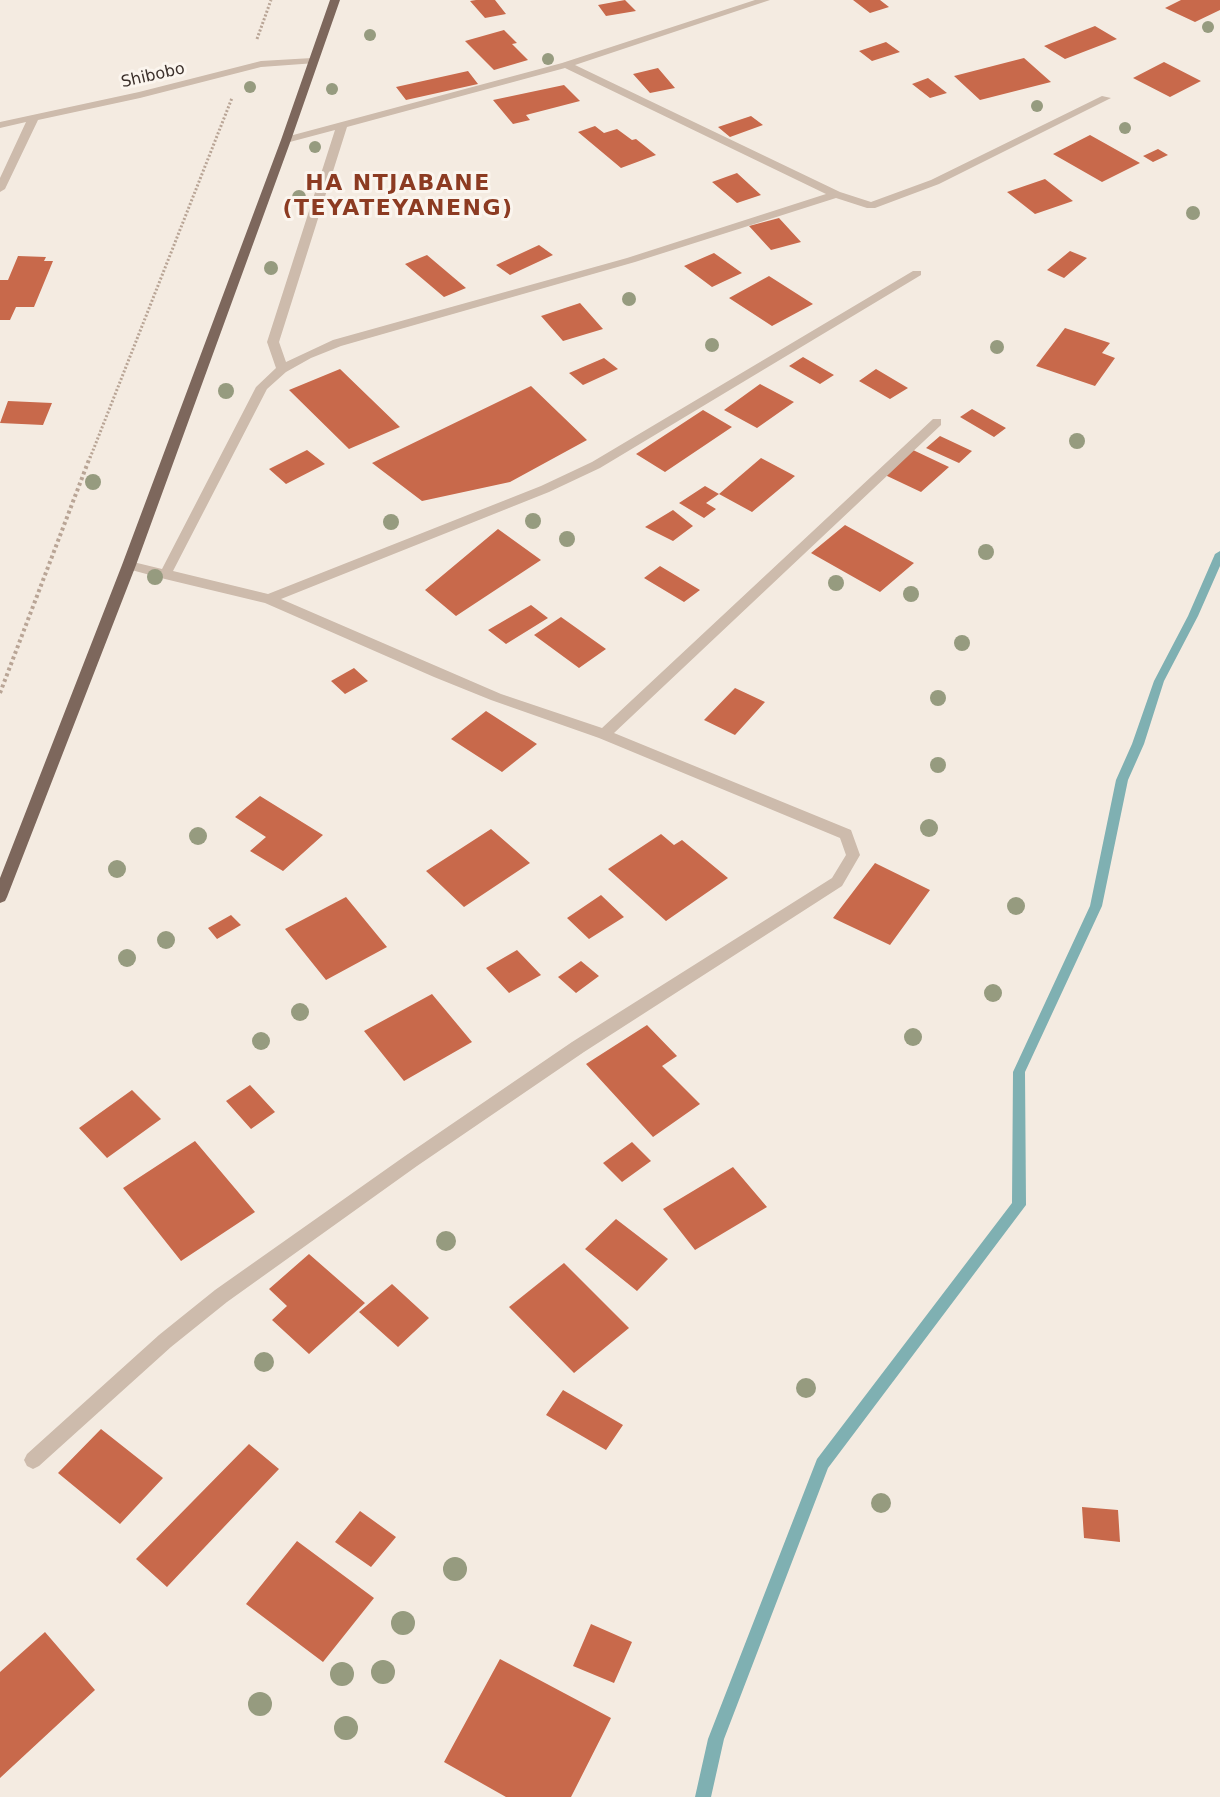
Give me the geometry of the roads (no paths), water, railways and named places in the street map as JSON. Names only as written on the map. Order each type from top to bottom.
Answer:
[{"type":"main road","points":[[0,897],[129,565],[286,140],[335,0]]},
{"type":"street","points":[[286,140],[566,65],[765,0]]},
{"type":"street","name":"Shibobo","points":[[0,125],[261,64],[312,61]]},
{"type":"street","points":[[566,65],[836,194],[871,206],[935,182],[1106,98]]},
{"type":"street","points":[[0,189],[34,117]]},
{"type":"street","points":[[282,369],[273,342],[342,125]]},
{"type":"street","points":[[165,575],[262,387],[282,369],[307,355],[337,343],[631,260],[836,194]]},
{"type":"street","points":[[269,599],[545,489],[596,465],[917,273]]},
{"type":"street","points":[[604,734],[938,422]]},
{"type":"street","points":[[33,1460],[165,1341],[221,1296],[411,1161],[578,1047],[837,882],[853,855],[846,834],[604,734],[487,693],[269,599],[129,565]]},
{"type":"waterway","points":[[703,1797],[716,1739],[822,1464],[1019,1205],[1019,1072],[1096,906],[1122,780],[1138,744],[1159,681],[1193,616],[1220,554]]},
{"type":"district","name":"HA NTJABANE (TEYATEYANENG)","points":[[398,196]]}]
